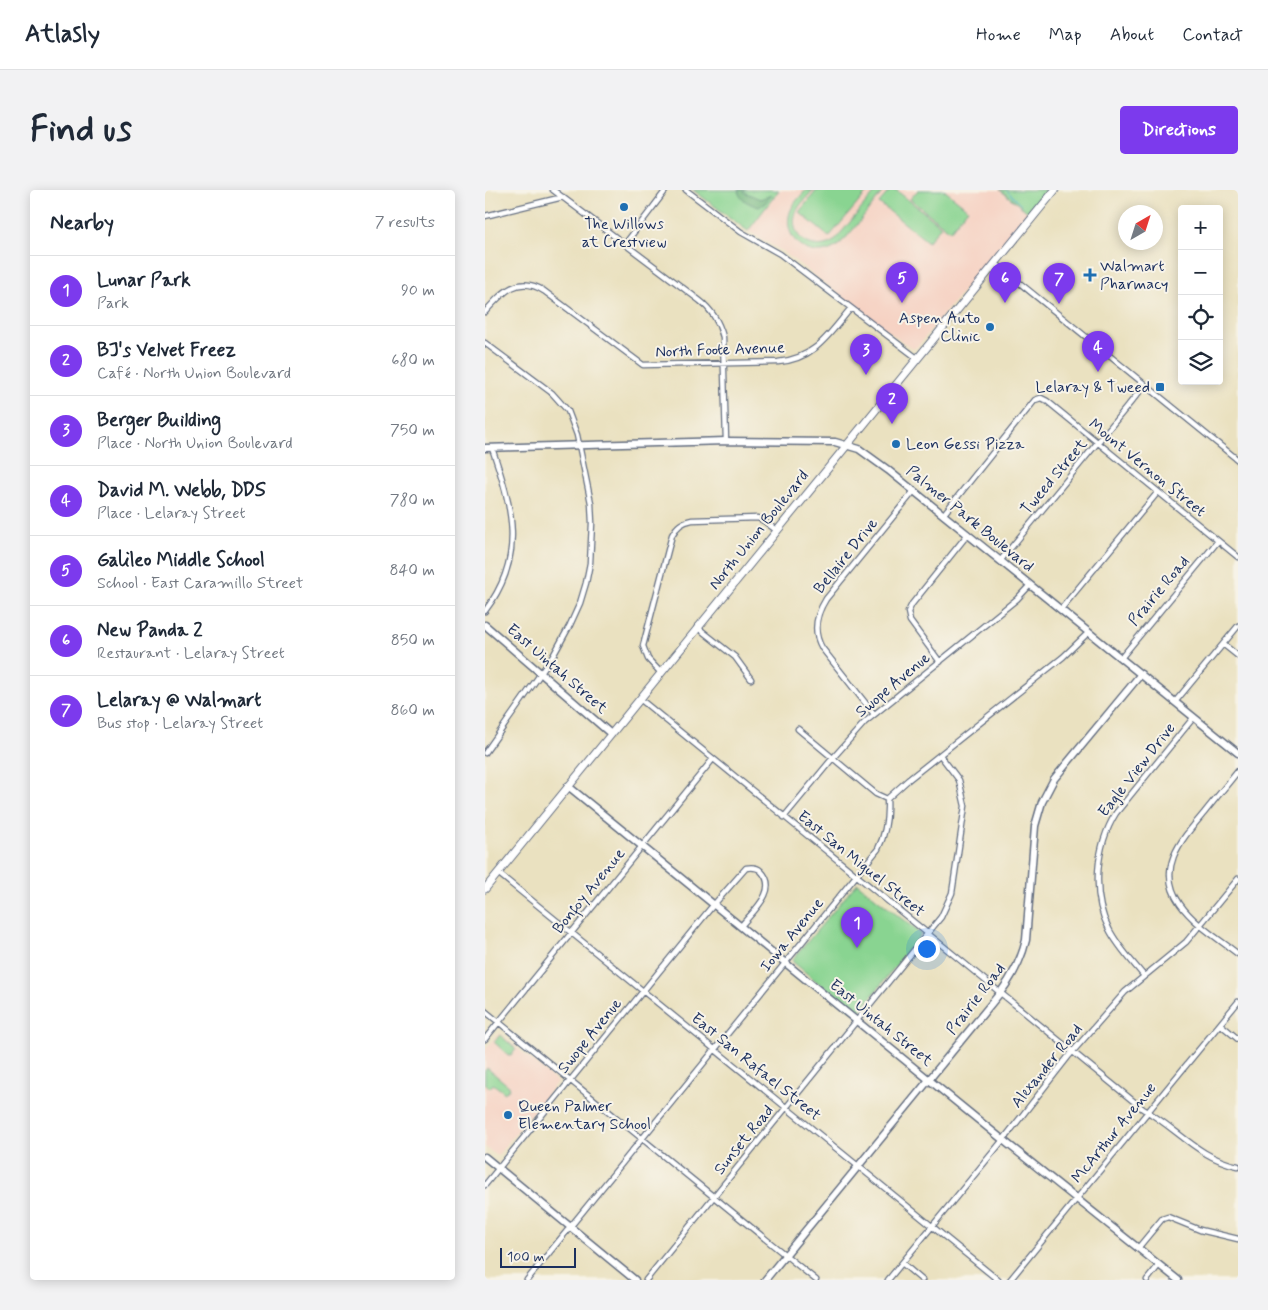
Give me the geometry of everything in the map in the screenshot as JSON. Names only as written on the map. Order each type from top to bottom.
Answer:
[{"type":"main road","name":"North Union Boulevard","points":[[485,889],[1055,190]]},
{"type":"main road","name":"Palmer Park Boulevard","points":[[489,448],[726,441],[835,442],[847,444],[873,458],[915,491],[1238,753]]},
{"type":"main road","name":"East Uintah Street","points":[[485,625],[611,734]]},
{"type":"main road","name":"Prairie Road","points":[[765,1280],[1016,971],[1023,956],[1026,940],[1035,826],[1042,802],[1054,779],[1141,674]]},
{"type":"main road","name":"East Uintah Street","points":[[568,786],[1178,1280]]},
{"type":"main road","points":[[485,1157],[635,1280]]},
{"type":"street","points":[[553,190],[708,308],[721,331],[725,364],[726,441]]},
{"type":"street","points":[[625,244],[666,190]]},
{"type":"street","points":[[686,190],[741,232],[780,254],[917,358]]},
{"type":"street","points":[[485,216],[563,198]]},
{"type":"street","points":[[995,263],[1238,460]]},
{"type":"street","name":"North Foote Avenue","points":[[485,312],[508,289],[518,285],[529,285],[544,291],[643,365],[785,362],[807,354],[825,340],[851,308]]},
{"type":"street","points":[[485,343],[552,393],[563,404],[575,426],[591,503],[592,532],[590,563],[580,603],[562,641],[485,753]]},
{"type":"street","name":"Tweed Street","points":[[1000,561],[1145,385]]},
{"type":"street","name":"Mount Vernon Street","points":[[943,514],[1035,400],[1041,398],[1238,557]]},
{"type":"street","points":[[485,610],[504,578],[508,565],[513,524],[510,507],[489,448]]},
{"type":"street","name":"Bellaire Drive","points":[[874,714],[817,640],[816,618],[826,599],[915,491]]},
{"type":"street","points":[[1061,609],[1158,492]]},
{"type":"street","points":[[661,673],[648,659],[643,646],[676,529],[685,521],[692,520],[758,518],[777,530]]},
{"type":"street","points":[[940,662],[910,622],[908,612],[912,604],[968,534]]},
{"type":"street","name":"Prairie Road","points":[[1121,658],[1218,541]]},
{"type":"street","name":"Swope Avenue","points":[[785,817],[856,731],[874,714],[1017,599],[1030,585]]},
{"type":"street","name":"Eagle View Drive","points":[[1175,702],[1238,626]]},
{"type":"street","points":[[697,627],[735,658],[751,679]]},
{"type":"street","points":[[798,729],[876,794],[887,799],[908,780],[1063,657],[1089,632]]},
{"type":"street","points":[[1223,644],[1238,656]]},
{"type":"street","name":"East San Miguel Street","points":[[640,699],[1147,1112],[1199,1151],[1219,1161],[1238,1166]]},
{"type":"street","name":"Eagle View Drive","points":[[1144,976],[1118,945],[1104,917],[1100,901],[1099,881],[1103,846],[1108,827],[1116,813],[1194,717]]},
{"type":"street","name":"Sunset Road","points":[[646,1280],[941,917],[952,893],[965,806],[959,780],[940,755]]},
{"type":"street","name":"Bonfoy Avenue","points":[[485,1039],[713,759]]},
{"type":"street","points":[[1238,771],[1183,838],[1175,851],[1172,859],[1171,883],[1176,898],[1187,913],[1238,954]]},
{"type":"street","name":"Iowa Avenue","points":[[527,1280],[881,843],[887,820],[887,799]]},
{"type":"street","name":"Swope Avenue","points":[[485,1185],[715,904],[746,868],[753,867],[761,871],[768,884],[767,892],[741,926]]},
{"type":"street","name":"East San Rafael Street","points":[[498,873],[998,1280]]},
{"type":"street","name":"Alexander Road","points":[[888,1280],[1109,1008],[1144,976],[1186,942],[1238,879]]},
{"type":"street","name":"McArthur Avenue","points":[[1010,1280],[1238,1002]]},
{"type":"street","points":[[485,1011],[816,1280]]},
{"type":"street","points":[[1220,1024],[1238,1039]]},
{"type":"street","points":[[1138,1248],[1159,1222],[1168,1217],[1200,1230],[1238,1239]]},
{"type":"street","points":[[901,1263],[922,1280]]},
{"type":"street","points":[[1147,1280],[1159,1265]]},
{"type":"shaded area","points":[[779,190],[1000,190],[1028,212],[917,347],[912,349],[782,251],[748,231]]},
{"type":"shaded area","name":"Queen Palmer Elementary School","points":[[498,1034],[501,1034],[557,1082],[497,1156],[485,1147],[485,1050]]},
{"type":"green space","points":[[693,190],[779,190],[748,231]]},
{"type":"green space","points":[[738,190],[744,190],[744,192],[760,199],[772,195],[759,207],[743,199]]},
{"type":"green space","points":[[806,190],[813,190],[798,209],[795,216],[796,232],[806,242],[820,246],[834,241],[877,190],[884,190],[853,230],[839,244],[826,251],[817,252],[801,246],[795,241],[789,225],[789,216],[792,208]]},
{"type":"green space","points":[[817,190],[869,190],[829,237],[799,212]]},
{"type":"green space","points":[[890,190],[896,190],[941,226],[928,242],[879,203]]},
{"type":"green space","points":[[918,190],[944,190],[968,209],[950,231],[910,199]]},
{"type":"green space","points":[[1000,190],[1046,190],[1028,212]]},
{"type":"green space","points":[[857,883],[921,934],[857,1015],[793,962],[793,959]]},
{"type":"green space","points":[[500,1035],[516,1049],[511,1056],[494,1042]]},
{"type":"green space","points":[[487,1068],[510,1087],[505,1093],[493,1084],[490,1088],[485,1083],[485,1071]]},
{"type":"waterway","points":[[1006,190],[1021,205]]},
{"type":"place","name":"The Willows at Crestview","points":[[624,207]]},
{"type":"place","name":"Walmart Pharmacy","points":[[1090,275]]},
{"type":"place","name":"Galileo Middle School","points":[[902,303]]},
{"type":"place","name":"New Panda 2","points":[[1005,303]]},
{"type":"place","name":"Lelaray @ Walmart","points":[[1059,304]]},
{"type":"place","name":"Aspen Auto Clinic","points":[[990,327]]},
{"type":"place","name":"David M. Webb, DDS","points":[[1098,372]]},
{"type":"place","name":"Berger Building","points":[[866,375]]},
{"type":"place","name":"Lelaray & Tweed","points":[[1160,387]]},
{"type":"place","name":"BJ's Velvet Freez","points":[[892,424]]},
{"type":"place","name":"Leon Gessi Pizza","points":[[896,444]]},
{"type":"place","name":"Lunar Park","points":[[857,948]]},
{"type":"place","name":"Queen Palmer Elementary School","points":[[508,1115]]}]
